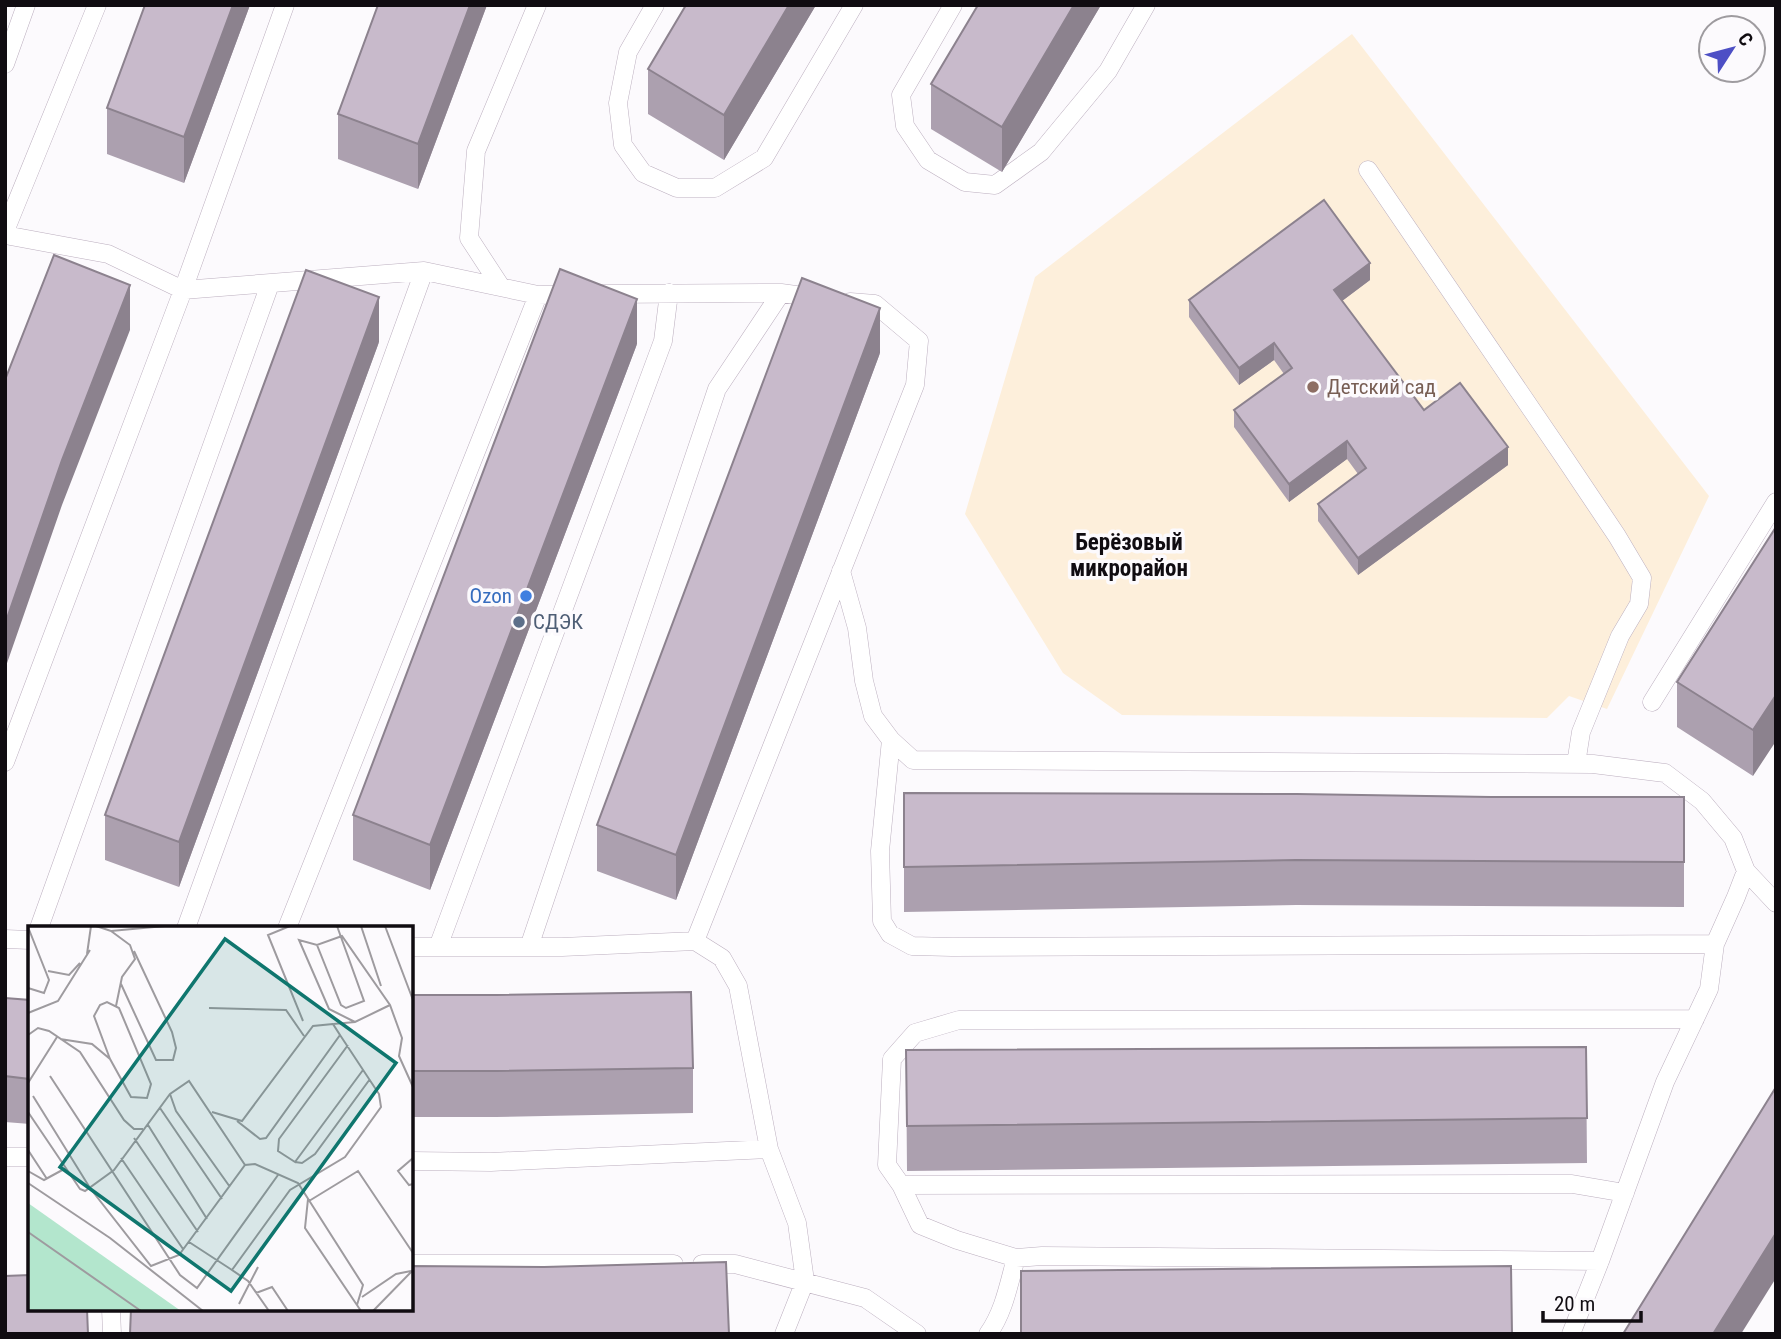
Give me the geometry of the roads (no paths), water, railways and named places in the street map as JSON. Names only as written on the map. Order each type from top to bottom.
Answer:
[{"type":"lane","points":[[5,64],[10,37],[26,5]]},
{"type":"lane","points":[[97,5],[5,233],[108,254],[183,290],[424,271],[538,295],[781,293],[875,304],[919,341],[915,384],[695,941]]},
{"type":"lane","points":[[5,762],[183,290],[285,5]]},
{"type":"lane","points":[[501,287],[469,238],[476,151],[537,5]]},
{"type":"lane","points":[[655,5],[628,52],[618,103],[619,114],[623,145],[643,173],[677,188],[715,188],[764,158],[854,5]]},
{"type":"lane","points":[[953,5],[901,95],[905,126],[928,160],[965,182],[995,185],[1041,152],[1108,71],[1146,5]]},
{"type":"lane","points":[[1368,170],[1566,460],[1642,578],[1639,604],[1620,636],[1581,732],[1576,764]]},
{"type":"lane","points":[[187,926],[424,271]]},
{"type":"lane","points":[[41,926],[270,284]]},
{"type":"lane","points":[[438,947],[663,341],[669,293]]},
{"type":"lane","points":[[529,947],[717,389],[781,293]]},
{"type":"lane","points":[[287,926],[538,295]]},
{"type":"lane","points":[[1652,702],[1776,502]]},
{"type":"lane","points":[[841,571],[857,628],[864,681],[873,716],[891,740],[913,760],[1593,764],[1665,773],[1702,801],[1733,838],[1745,871],[1776,903]]},
{"type":"lane","points":[[891,740],[880,851],[882,920],[890,934],[912,946],[1714,944]]},
{"type":"lane","points":[[1571,1334],[1665,1082],[1709,989],[1714,944],[1737,897],[1745,871]]},
{"type":"lane","points":[[5,939],[28,940]]},
{"type":"lane","points":[[413,947],[529,947],[695,941],[722,958],[738,986],[769,1149],[797,1223],[805,1281],[784,1334]]},
{"type":"lane","points":[[1600,1261],[1042,1256],[1016,1258],[957,1240],[920,1225],[901,1185],[887,1165],[892,1059],[915,1033],[959,1020],[1695,1019]]},
{"type":"lane","points":[[413,1161],[491,1162],[769,1149]]},
{"type":"lane","points":[[5,1157],[28,1157]]},
{"type":"lane","points":[[901,1185],[1572,1184],[1625,1194]]},
{"type":"lane","points":[[988,1334],[1006,1294],[1016,1258]]},
{"type":"lane","points":[[413,1264],[735,1264],[865,1298],[917,1334]]},
{"type":"lane","points":[[111,1311],[112,1334]]},
{"type":"place","name":"Детский сад","points":[[1313,387]]},
{"type":"place","name":"Ozon","points":[[526,596]]},
{"type":"place","name":"СДЭК","points":[[519,622]]},
{"type":"district","name":"Берёзовый микрорайон","points":[[1129,555]]}]
